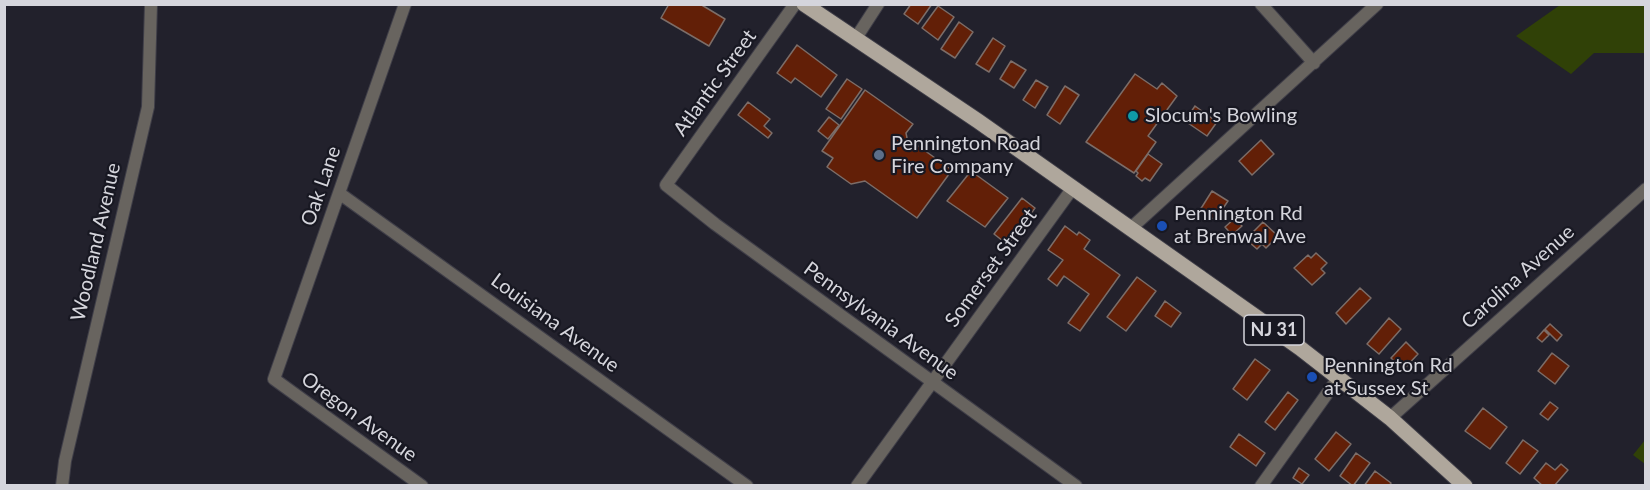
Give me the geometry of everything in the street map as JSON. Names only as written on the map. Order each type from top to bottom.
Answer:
[{"type":"main road","name":"NJ 31","points":[[804,4],[1339,376],[1390,418],[1465,486]]},
{"type":"street","name":"Woodland Avenue","points":[[62,486],[68,450],[148,107],[151,4]]},
{"type":"street","name":"Oak Lane","points":[[274,379],[405,4]]},
{"type":"street","name":"Atlantic Street","points":[[666,184],[795,4]]},
{"type":"street","points":[[856,38],[878,4]]},
{"type":"street","points":[[1261,4],[1314,63]]},
{"type":"street","points":[[1130,229],[1377,4]]},
{"type":"street","name":"Pennsylvania Avenue","points":[[666,184],[716,224],[1076,486]]},
{"type":"street","name":"Somerset Street","points":[[857,486],[1072,189]]},
{"type":"street","name":"Carolina Avenue","points":[[1390,418],[1646,189]]},
{"type":"street","name":"Louisiana Avenue","points":[[339,193],[747,486]]},
{"type":"street","points":[[1261,486],[1339,376]]},
{"type":"street","name":"Oregon Avenue","points":[[274,379],[422,486]]},
{"type":"green space","points":[[1560,5],[1645,5],[1645,53],[1594,53],[1571,74],[1516,36]]},
{"type":"green space","points":[[1645,440],[1645,464],[1633,455]]},
{"type":"building","points":[[669,4],[700,4],[725,19],[709,46],[661,18]]},
{"type":"building","points":[[911,4],[932,4],[918,24],[904,14]]},
{"type":"building","points":[[938,6],[954,17],[938,40],[922,28]]},
{"type":"building","points":[[959,22],[973,32],[955,58],[941,49]]},
{"type":"building","points":[[993,38],[1005,46],[989,72],[976,64]]},
{"type":"building","points":[[797,45],[837,75],[821,97],[795,78],[791,83],[777,73]]},
{"type":"building","points":[[1011,61],[1026,70],[1014,88],[1000,79]]},
{"type":"building","name":"Slocum's Bowling","points":[[1135,74],[1157,89],[1162,83],[1177,96],[1148,136],[1156,142],[1134,173],[1086,142]]},
{"type":"building","points":[[847,79],[862,89],[841,119],[826,109]]},
{"type":"building","points":[[1036,80],[1048,87],[1035,108],[1023,100]]},
{"type":"building","points":[[1065,86],[1079,95],[1060,124],[1047,115]]},
{"type":"building","name":"Pennington Road Fire Company","points":[[865,90],[913,124],[906,133],[907,138],[952,170],[917,218],[865,181],[851,184],[827,167],[833,158],[822,151]]},
{"type":"building","points":[[748,102],[770,119],[764,126],[772,133],[768,138],[738,115]]},
{"type":"building","points":[[1195,106],[1217,122],[1207,136],[1185,121]]},
{"type":"building","points":[[829,117],[839,125],[828,139],[818,131]]},
{"type":"building","points":[[1261,140],[1274,154],[1252,175],[1239,161]]},
{"type":"building","points":[[1148,154],[1162,164],[1150,181],[1145,178],[1142,181],[1136,176],[1138,173],[1136,171]]},
{"type":"building","points":[[971,171],[1008,198],[985,227],[947,201]]},
{"type":"building","points":[[1212,191],[1228,201],[1215,220],[1200,210]]},
{"type":"building","points":[[1022,198],[1035,208],[1008,245],[994,234]]},
{"type":"building","points":[[1235,218],[1242,226],[1232,235],[1225,227]]},
{"type":"building","points":[[1263,222],[1278,236],[1266,248],[1262,244],[1257,249],[1250,243],[1254,239],[1250,235]]},
{"type":"building","points":[[1065,226],[1077,235],[1079,232],[1090,240],[1084,249],[1120,275],[1080,331],[1068,323],[1089,294],[1064,276],[1057,286],[1048,279],[1063,260],[1048,250]]},
{"type":"building","points":[[1316,253],[1327,263],[1321,269],[1325,273],[1312,285],[1294,268],[1308,255],[1311,258]]},
{"type":"building","points":[[1137,277],[1156,291],[1126,331],[1107,317]]},
{"type":"building","points":[[1360,288],[1371,298],[1346,324],[1336,313]]},
{"type":"building","points":[[1165,301],[1181,313],[1171,327],[1155,316]]},
{"type":"building","points":[[1389,318],[1401,329],[1379,354],[1367,344]]},
{"type":"building","points":[[1550,324],[1562,335],[1557,341],[1545,329]]},
{"type":"building","points":[[1544,330],[1549,335],[1542,342],[1537,338]]},
{"type":"building","points":[[1406,342],[1418,354],[1403,370],[1391,358]]},
{"type":"building","points":[[1552,353],[1569,366],[1555,384],[1538,371]]},
{"type":"building","points":[[1255,359],[1270,370],[1247,400],[1233,389]]},
{"type":"building","points":[[1288,392],[1298,400],[1275,430],[1265,422]]},
{"type":"building","points":[[1550,402],[1558,408],[1548,420],[1540,414]]},
{"type":"building","points":[[1483,408],[1507,427],[1490,449],[1465,431]]},
{"type":"building","points":[[1336,432],[1351,444],[1329,471],[1315,459]]},
{"type":"building","points":[[1239,434],[1265,453],[1256,466],[1230,447]]},
{"type":"building","points":[[1523,440],[1538,451],[1520,474],[1506,463]]},
{"type":"building","points":[[1356,453],[1370,463],[1353,486],[1340,476]]},
{"type":"building","points":[[1546,463],[1555,470],[1561,464],[1568,470],[1554,486],[1543,486],[1534,478]]},
{"type":"building","points":[[1299,468],[1309,475],[1302,484],[1293,478]]},
{"type":"building","points":[[1375,471],[1391,483],[1389,486],[1364,486]]},
{"type":"place","name":"Slocum's Bowling","points":[[1133,116]]},
{"type":"place","name":"Pennington Road Fire Company","points":[[879,155]]},
{"type":"place","name":"Pennington Rd at Brenwal Ave","points":[[1162,226]]},
{"type":"place","name":"Pennington Rd at Sussex St","points":[[1312,377]]}]
